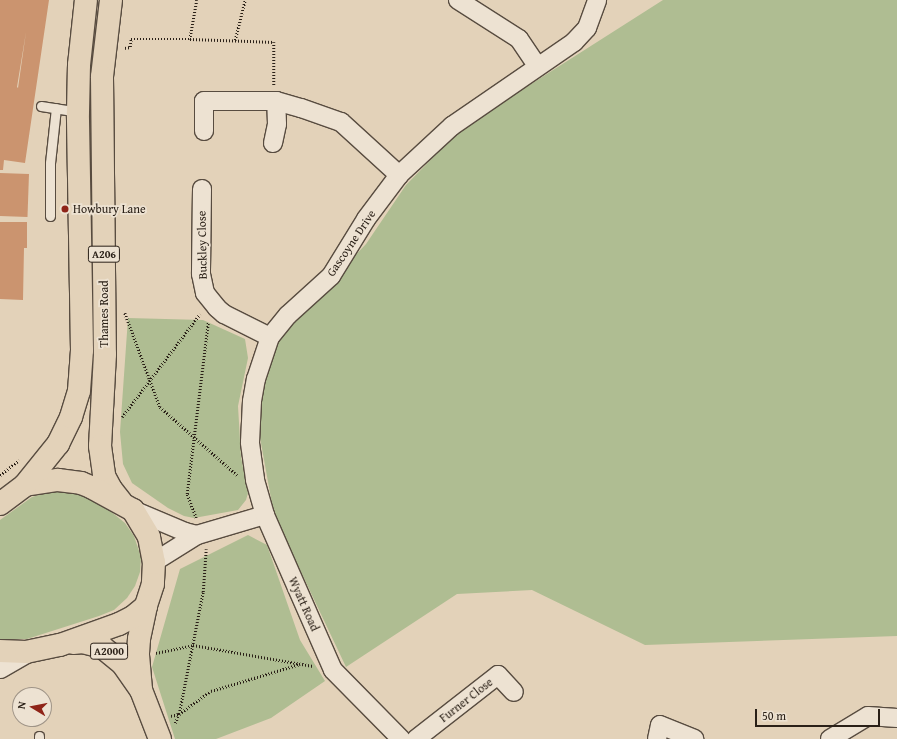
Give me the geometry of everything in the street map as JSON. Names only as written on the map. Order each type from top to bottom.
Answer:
[{"type":"main road","name":"Thames Road","points":[[0,504],[25,485],[58,444],[71,417],[79,391],[82,350],[78,112],[79,65],[86,0]]},
{"type":"main road","name":"Thames Road","points":[[111,0],[102,77],[105,354],[100,446],[104,476],[111,489],[127,506],[148,537],[154,562],[153,584],[146,606]]},
{"type":"main road","name":"Thames Road","points":[[25,485],[58,480],[81,483],[127,506]]},
{"type":"main road","points":[[0,651],[26,652],[60,645],[119,624],[133,617],[146,606]]},
{"type":"main road","name":"A2000","points":[[141,690],[138,655],[139,639],[146,606]]},
{"type":"main road","name":"A2000","points":[[60,645],[83,642],[102,647],[122,663],[141,690],[166,733]]},
{"type":"street","points":[[458,0],[519,39],[536,66]]},
{"type":"street","name":"Gascoyne Drive","points":[[265,515],[255,479],[250,442],[252,400],[256,379],[270,337],[288,315],[330,276],[366,219],[399,175],[452,126],[536,66],[574,42],[587,28],[597,0]]},
{"type":"street","points":[[204,131],[204,101],[276,101],[341,122],[399,175]]},
{"type":"street","points":[[273,143],[277,124],[276,101]]},
{"type":"street","name":"Buckley Close","points":[[202,189],[201,274],[205,293],[210,301],[224,314],[270,337]]},
{"type":"street","points":[[127,506],[185,532],[198,531],[265,515]]},
{"type":"street","name":"Wyatt Road","points":[[265,515],[333,670],[401,739]]},
{"type":"street","points":[[154,562],[198,531]]},
{"type":"street","points":[[0,667],[26,652]]},
{"type":"street","name":"Furner Close","points":[[416,739],[498,675],[514,692]]},
{"type":"street","points":[[830,739],[868,716],[897,718]]},
{"type":"street","points":[[657,739],[660,725],[694,739]]},
{"type":"lane","points":[[41,106],[78,112]]},
{"type":"lane","points":[[50,216],[50,163],[56,108]]},
{"type":"path","points":[[190,39],[197,0]]},
{"type":"path","points":[[235,40],[245,0]]},
{"type":"path","points":[[124,49],[130,47],[131,39],[190,39],[274,42],[272,79],[276,101]]},
{"type":"path","points":[[118,422],[150,382],[210,301]]},
{"type":"path","points":[[179,714],[203,592],[198,531],[187,494],[210,301]]},
{"type":"path","points":[[124,310],[160,408],[242,480],[255,479]]},
{"type":"path","points":[[152,654],[193,645],[333,670]]},
{"type":"path","points":[[166,733],[179,714],[211,691],[300,664]]},
{"type":"path","points":[[164,718],[179,714]]},
{"type":"green space","points":[[663,0],[897,0],[897,636],[645,645],[532,590],[457,594],[346,667],[274,515],[259,432],[263,381],[283,332],[366,244],[406,185],[462,128]]},
{"type":"green space","points":[[128,318],[203,320],[245,339],[248,358],[238,406],[241,457],[248,493],[246,500],[238,510],[194,518],[184,516],[168,508],[132,483],[123,464],[120,432]]},
{"type":"green space","points":[[56,490],[79,493],[104,506],[125,523],[134,536],[141,557],[140,572],[135,586],[127,598],[114,610],[99,616],[27,639],[0,639],[0,520],[32,497]]},
{"type":"green space","points":[[248,535],[267,545],[300,640],[325,681],[271,718],[216,739],[175,739],[152,667],[180,569]]},
{"type":"building","points":[[0,0],[49,0],[25,163],[4,160],[3,170],[0,170]],"holes":[[[26,32],[18,88],[17,87]]]},
{"type":"building","points":[[0,173],[29,174],[27,217],[0,216]]},
{"type":"building","points":[[0,222],[27,222],[27,248],[24,248],[23,300],[0,299]]},
{"type":"place","name":"Howbury Lane","points":[[65,209]]}]
